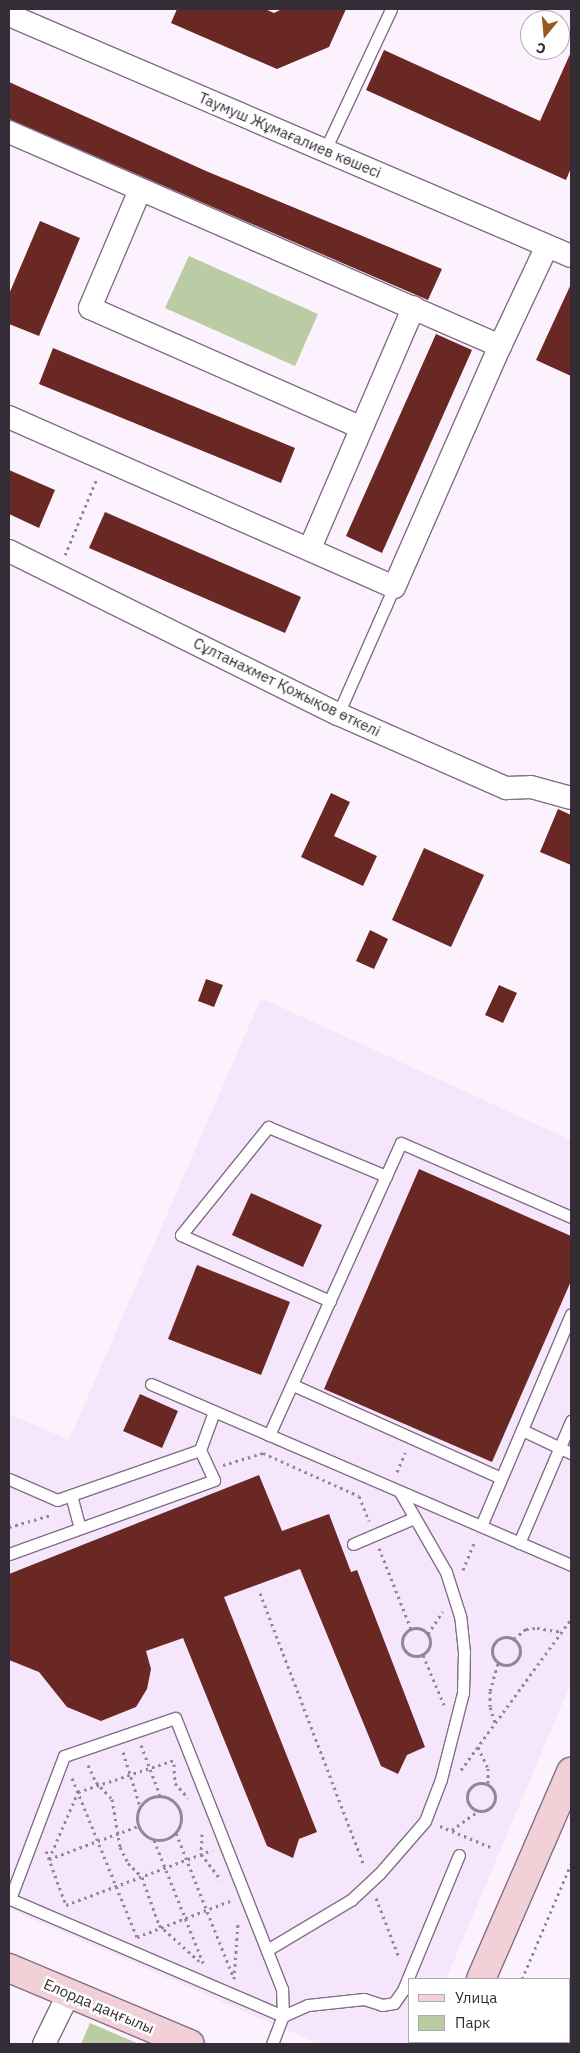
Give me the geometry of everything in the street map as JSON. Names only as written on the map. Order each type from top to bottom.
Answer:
[{"type":"street","name":"Таумуш Жұмағалиев көшесі","points":[[9,15],[34,16],[325,150],[571,255]]},
{"type":"street","points":[[10,135],[414,307],[500,346]]},
{"type":"street","points":[[140,190],[90,308],[360,427]]},
{"type":"street","points":[[9,417],[310,548],[394,587],[500,346],[547,246]]},
{"type":"street","points":[[310,548],[360,427],[414,307]]},
{"type":"street","name":"Сұлтанахмет Қожықов өткелі","points":[[9,551],[338,714],[506,788],[531,787],[571,798]]},
{"type":"street","points":[[481,1978],[571,1772]]},
{"type":"street","name":"Елорда даңғылы","points":[[9,1968],[190,2044]]},
{"type":"street","points":[[44,2044],[69,1993]]},
{"type":"lane","points":[[325,150],[391,9]]},
{"type":"lane","points":[[338,714],[394,587]]},
{"type":"lane","points":[[330,1301],[182,1235],[268,1127],[386,1176]]},
{"type":"lane","points":[[269,1435],[401,1143],[571,1217]]},
{"type":"lane","points":[[480,1526],[571,1314]]},
{"type":"lane","points":[[152,1384],[480,1526],[570,1561]]},
{"type":"lane","points":[[293,1385],[501,1478]]},
{"type":"lane","points":[[9,1554],[214,1480],[200,1450],[214,1412]]},
{"type":"lane","points":[[519,1542],[571,1422]]},
{"type":"lane","points":[[522,1430],[571,1453]]},
{"type":"lane","points":[[9,1479],[57,1500],[200,1450]]},
{"type":"lane","points":[[267,1950],[351,1900],[370,1882],[425,1821],[455,1731],[463,1693],[464,1652],[460,1616],[446,1572],[400,1492]]},
{"type":"lane","points":[[72,1495],[80,1528]]},
{"type":"lane","points":[[353,1544],[414,1518]]},
{"type":"lane","points":[[272,2044],[282,2016],[282,1989],[175,1718],[64,1756],[9,1899],[282,2016],[308,2004],[364,1999],[382,2005],[394,2003],[407,1979],[459,1855]]},
{"type":"path","points":[[57,574],[104,459]]},
{"type":"path","points":[[400,1492],[395,1478],[411,1438]]},
{"type":"path","points":[[209,1469],[263,1453],[358,1496],[411,1629]]},
{"type":"path","points":[[9,1527],[75,1508]]},
{"type":"path","points":[[260,1593],[407,1979]]},
{"type":"path","points":[[457,1776],[571,1619]]},
{"type":"path","points":[[495,1722],[490,1707],[490,1691],[498,1663],[492,1652],[494,1643],[501,1638],[514,1639],[526,1630],[537,1628],[561,1632]]},
{"type":"path","points":[[411,1629],[424,1630],[430,1638],[430,1648],[423,1655],[413,1657],[403,1648],[402,1639],[411,1629]]},
{"type":"path","points":[[498,1663],[508,1665],[520,1657],[520,1647],[514,1639]]},
{"type":"path","points":[[423,1655],[455,1731]]},
{"type":"path","points":[[152,1725],[167,1744],[173,1761],[175,1782],[192,1803]]},
{"type":"path","points":[[140,1806],[151,1797],[160,1795],[172,1799],[180,1811],[180,1826],[176,1833],[170,1838],[154,1840],[147,1837],[138,1826],[140,1806],[122,1755],[127,1734],[143,1747],[160,1795]]},
{"type":"path","points":[[451,1830],[478,1811],[488,1810],[495,1803],[495,1793],[488,1783],[488,1768],[478,1747]]},
{"type":"path","points":[[85,1749],[88,1766],[99,1785],[112,1799],[120,1846],[128,1863],[142,1877],[161,1927],[205,1967],[154,1840]]},
{"type":"path","points":[[49,1860],[78,1792],[190,1755]]},
{"type":"path","points":[[64,1756],[137,1936],[245,1895]]},
{"type":"path","points":[[478,1811],[468,1802],[467,1793],[476,1784],[488,1783]]},
{"type":"path","points":[[425,1821],[493,1848]]},
{"type":"path","points":[[49,1860],[138,1826]]},
{"type":"path","points":[[37,1827],[66,1905],[226,1846]]},
{"type":"path","points":[[202,1831],[201,1854],[208,1867],[224,1884]]},
{"type":"path","points":[[176,1833],[234,1979],[236,1914]]},
{"type":"path","points":[[522,1978],[571,1864]]},
{"type":"path","points":[[228,1892],[234,1907]]},
{"type":"shaded area","points":[[261,998],[571,1140],[571,1683],[446,1978],[408,1978],[408,2043],[419,2044],[319,2044],[9,1909],[9,1414],[69,1440]]},
{"type":"green space","points":[[189,256],[318,314],[295,366],[165,308]]},
{"type":"green space","points":[[90,2023],[139,2044],[81,2044]]},
{"type":"building","points":[[177,9],[265,9],[274,13],[282,9],[346,9],[329,47],[277,69],[171,23]]},
{"type":"building","points":[[384,50],[540,121],[567,60],[570,60],[571,52],[571,168],[566,180],[366,90]]},
{"type":"building","points":[[9,82],[206,171],[442,269],[428,300],[9,119]]},
{"type":"building","points":[[40,221],[80,238],[39,336],[9,324],[9,294]]},
{"type":"building","points":[[571,284],[571,376],[536,360]]},
{"type":"building","points":[[436,334],[472,350],[382,553],[346,536]]},
{"type":"building","points":[[53,348],[295,448],[281,483],[39,384]]},
{"type":"building","points":[[9,470],[55,490],[39,528],[9,514]]},
{"type":"building","points":[[105,512],[301,597],[285,633],[89,548]]},
{"type":"building","points":[[331,793],[350,802],[334,836],[377,856],[363,886],[301,857]]},
{"type":"building","points":[[558,809],[571,815],[571,865],[540,852]]},
{"type":"building","points":[[424,848],[484,875],[451,947],[392,920]]},
{"type":"building","points":[[370,930],[388,939],[374,969],[356,961]]},
{"type":"building","points":[[206,979],[223,985],[214,1007],[198,1001]]},
{"type":"building","points":[[499,985],[517,993],[503,1023],[485,1015]]},
{"type":"building","points":[[419,1169],[571,1236],[571,1281],[492,1462],[324,1389]]},
{"type":"building","points":[[251,1193],[322,1225],[303,1267],[232,1235]]},
{"type":"building","points":[[197,1265],[290,1302],[261,1375],[168,1339]]},
{"type":"building","points":[[140,1394],[178,1411],[162,1448],[123,1431]]},
{"type":"building","points":[[259,1475],[282,1531],[329,1514],[351,1572],[357,1570],[425,1747],[407,1755],[398,1774],[381,1766],[300,1569],[224,1597],[317,1832],[299,1839],[293,1858],[267,1846],[183,1638],[146,1651],[151,1669],[147,1689],[136,1707],[101,1721],[67,1707],[39,1672],[9,1660],[9,1574]]}]
